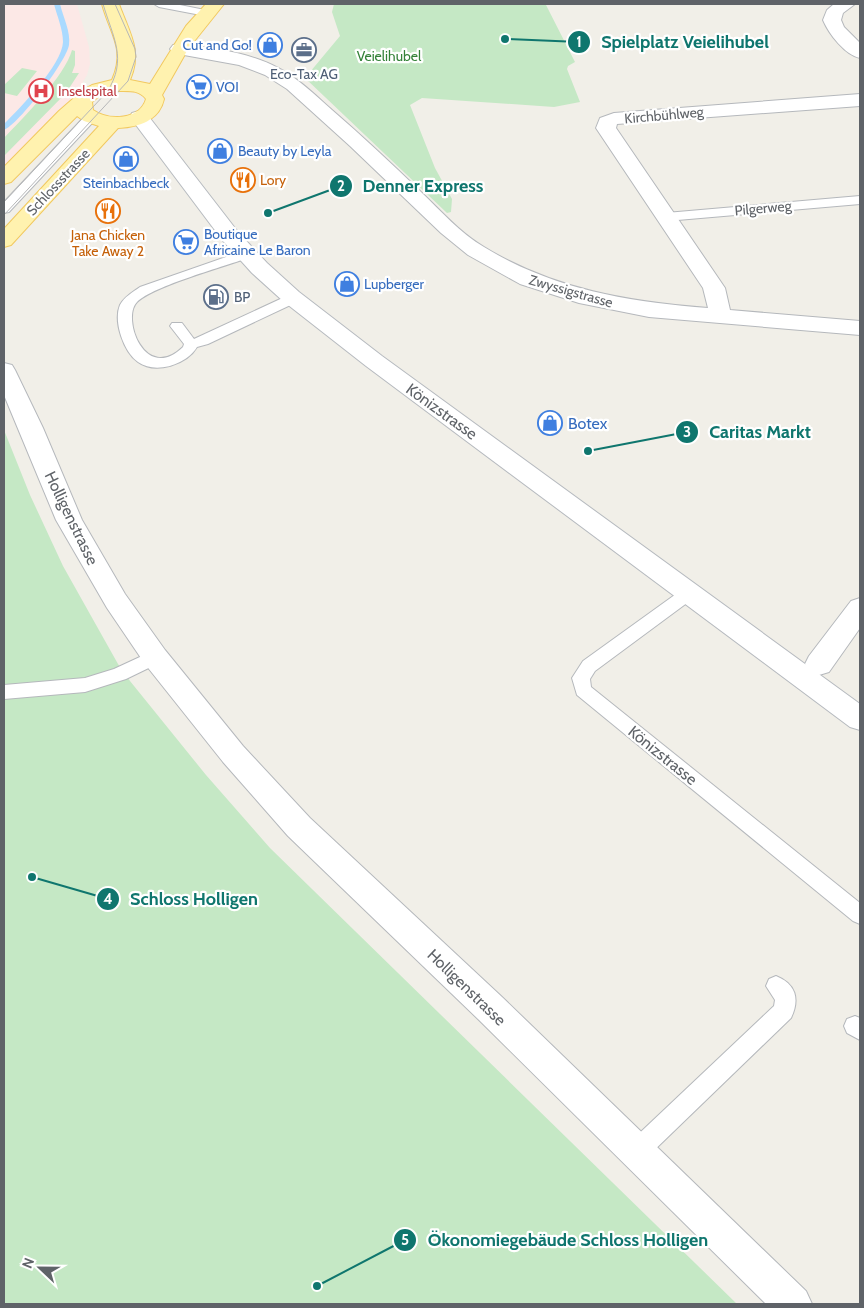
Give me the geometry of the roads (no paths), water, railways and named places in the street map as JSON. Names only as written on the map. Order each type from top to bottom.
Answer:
[{"type":"main road","points":[[110,4],[128,54],[126,69],[119,85]]},
{"type":"main road","points":[[4,178],[60,120],[86,110],[113,122],[139,117],[149,112],[154,105],[154,96],[179,49],[210,8]]},
{"type":"main road","points":[[86,110],[88,95],[98,89],[119,85],[140,87],[154,96]]},
{"type":"main road","name":"Schlossstrasse","points":[[4,241],[113,122]]},
{"type":"street","points":[[846,4],[836,10],[832,20],[836,28],[860,53]]},
{"type":"street","name":"Zwyssigstrasse","points":[[179,49],[244,61],[271,71],[293,85],[357,142],[448,229],[475,251],[512,271],[547,286],[604,302],[649,310],[860,328]]},
{"type":"street","name":"Kirchbühlweg","points":[[720,316],[714,288],[606,128],[607,122],[624,118],[860,100]]},
{"type":"street","name":"Könizstrasse","points":[[139,117],[194,193],[250,257],[294,298],[382,367],[860,719]]},
{"type":"street","name":"Holligenstrasse","points":[[4,370],[31,428],[69,520],[116,601],[155,658],[233,754],[299,827],[483,1002],[793,1304]]},
{"type":"street","points":[[819,664],[860,608]]},
{"type":"lane","points":[[159,4],[210,8]]},
{"type":"lane","points":[[4,209],[86,110]]},
{"type":"lane","name":"Pilgerweg","points":[[666,217],[860,200]]},
{"type":"lane","points":[[154,300],[155,296],[161,292],[250,257]]},
{"type":"lane","points":[[191,344],[189,350],[184,354],[168,361],[146,361],[138,354],[126,325],[127,307],[134,296],[144,290],[250,257]]},
{"type":"lane","points":[[191,344],[203,341],[294,298]]},
{"type":"lane","points":[[177,326],[191,344]]},
{"type":"lane","name":"Könizstrasse","points":[[689,593],[589,666],[580,678],[583,690],[860,915]]},
{"type":"lane","points":[[4,692],[85,685],[120,674],[155,658]]},
{"type":"lane","points":[[636,1152],[784,1011],[786,997],[776,986]]},
{"type":"waterway","points":[[4,128],[40,88],[63,54],[66,45],[65,35],[57,4]]},
{"type":"tram line","points":[[4,202],[107,92],[117,69],[118,59],[117,48],[103,4]]},
{"type":"tram line","points":[[4,215],[128,81],[136,57],[135,49],[115,4]]},
{"type":"place","name":"Spielplatz Veielihubel","points":[[505,39]]},
{"type":"place","name":"Cut and Go!","points":[[270,45]]},
{"type":"place","name":"Eco-Tax AG","points":[[304,50]]},
{"type":"place","name":"VOI","points":[[199,87]]},
{"type":"place","name":"Inselspital","points":[[41,91]]},
{"type":"place","name":"Beauty by Leyla","points":[[220,151]]},
{"type":"place","name":"Steinbachbeck","points":[[126,159]]},
{"type":"place","name":"Lory","points":[[243,180]]},
{"type":"place","name":"Jana Chicken Take Away 2","points":[[108,211]]},
{"type":"place","name":"Denner Express","points":[[268,213]]},
{"type":"place","name":"Boutique Africaine Le Baron","points":[[186,242]]},
{"type":"place","name":"Lupberger","points":[[347,284]]},
{"type":"place","name":"BP","points":[[216,297]]},
{"type":"place","name":"Botex","points":[[550,423]]},
{"type":"place","name":"Caritas Markt","points":[[588,451]]},
{"type":"place","name":"Schloss Holligen","points":[[32,877]]},
{"type":"place","name":"Ökonomiegebäude Schloss Holligen","points":[[317,1286]]},
{"type":"park label","name":"Veielihubel","points":[[389,56]]}]
